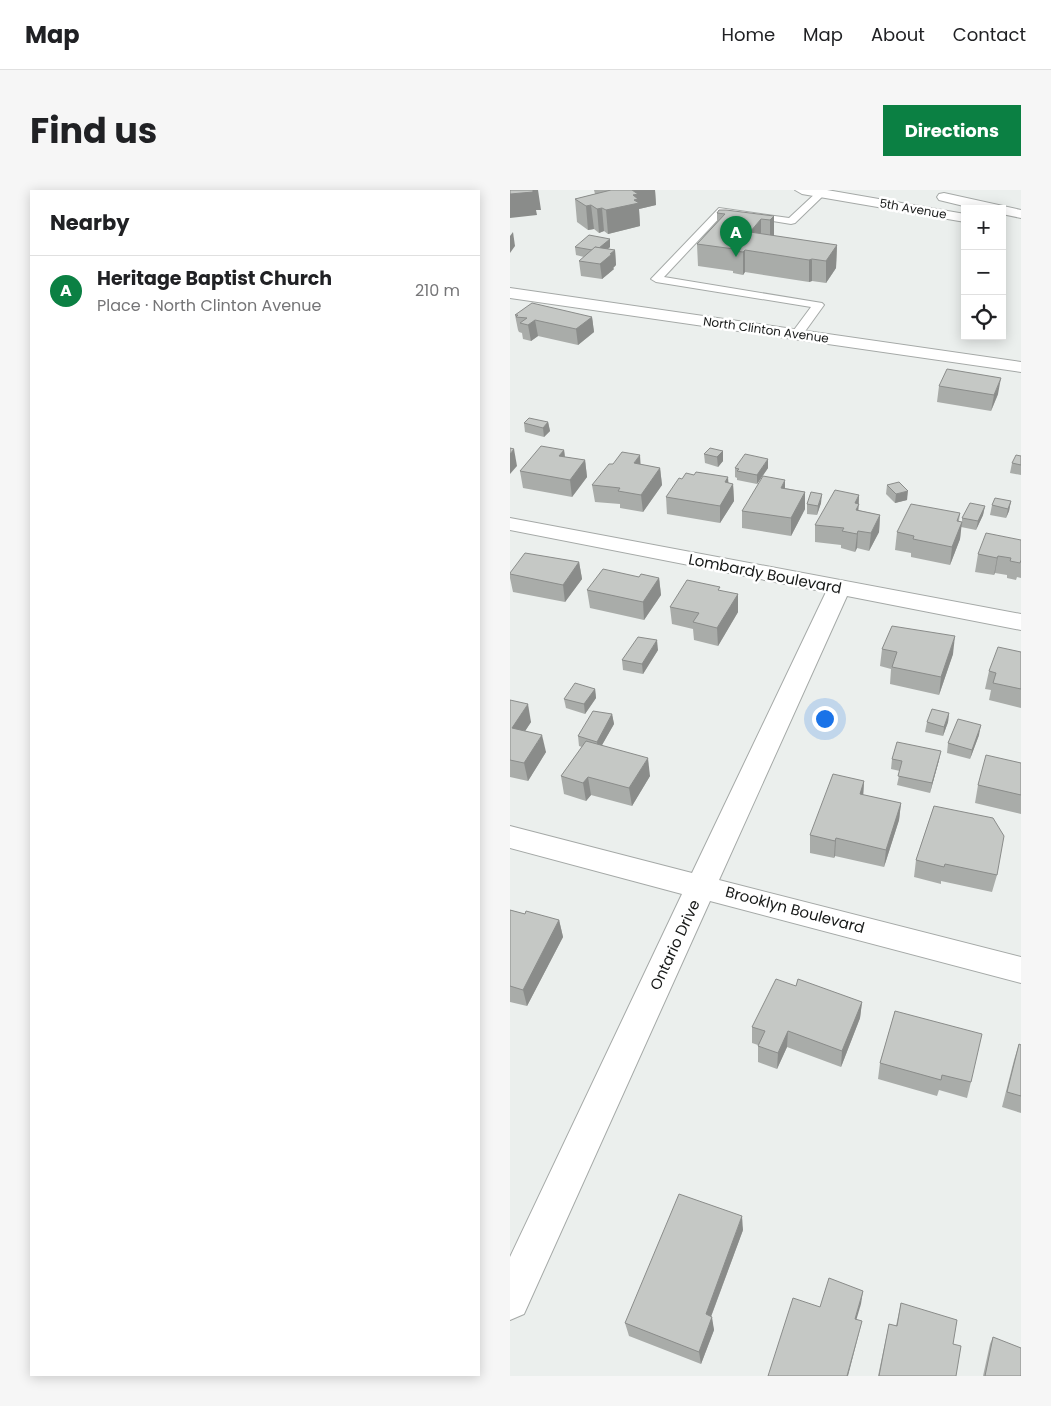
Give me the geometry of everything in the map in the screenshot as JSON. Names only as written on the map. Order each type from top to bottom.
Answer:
[{"type":"street","name":"5th Avenue","points":[[802,190],[961,217]]},
{"type":"street","name":"5th Avenue","points":[[930,194],[978,205]]},
{"type":"street","points":[[1006,211],[1021,214]]},
{"type":"street","points":[[1006,225],[1021,227]]},
{"type":"street","name":"North Clinton Avenue","points":[[510,293],[1021,367]]},
{"type":"street","name":"Lombardy Boulevard","points":[[510,524],[1021,622]]},
{"type":"street","name":"Ontario Drive","points":[[510,1300],[839,588]]},
{"type":"street","name":"Brooklyn Boulevard","points":[[510,837],[1021,970]]},
{"type":"lane","points":[[797,334],[818,304],[656,279],[722,210],[791,221],[821,193]]},
{"type":"building","points":[[510,190],[533,190],[533,192],[510,194]]},
{"type":"building","points":[[611,190],[632,190],[638,194],[633,195],[638,199],[634,200],[639,203],[606,210],[602,208],[597,209],[591,205],[586,206],[575,199]]},
{"type":"building","points":[[719,210],[774,216],[770,220],[761,219],[750,232],[837,245],[826,261],[745,250],[743,252],[733,251],[734,249],[697,244],[725,214],[717,213]]},
{"type":"building","points":[[589,235],[610,239],[599,248],[595,247],[592,250],[575,247]]},
{"type":"building","points":[[595,247],[615,250],[600,264],[579,261]]},
{"type":"building","points":[[532,303],[592,317],[576,329],[535,320],[528,325],[520,323],[527,318],[516,317],[518,315],[515,315]]},
{"type":"building","points":[[947,369],[1001,378],[994,395],[939,386]]},
{"type":"building","points":[[529,418],[548,422],[543,428],[524,423]]},
{"type":"building","points":[[541,446],[564,450],[559,456],[585,460],[570,480],[520,471]]},
{"type":"building","points":[[710,448],[723,451],[717,457],[704,454]]},
{"type":"building","points":[[622,452],[640,455],[634,463],[660,468],[641,495],[618,491],[620,488],[592,485],[609,464],[613,464]]},
{"type":"building","points":[[745,454],[768,459],[757,475],[737,471],[739,469],[735,468]]},
{"type":"building","points":[[1016,455],[1021,456],[1021,465],[1012,463]]},
{"type":"building","points":[[696,472],[728,477],[725,482],[733,484],[720,506],[666,497],[679,478],[682,479],[686,473],[694,475]]},
{"type":"building","points":[[763,476],[785,480],[781,488],[805,492],[791,518],[742,511]]},
{"type":"building","points":[[899,482],[908,491],[896,494],[887,485]]},
{"type":"building","points":[[835,490],[859,495],[855,503],[859,504],[856,510],[880,515],[871,533],[858,531],[857,534],[842,531],[844,528],[815,525]]},
{"type":"building","points":[[811,492],[822,494],[818,506],[807,504]]},
{"type":"building","points":[[995,498],[1011,501],[1008,509],[992,505]]},
{"type":"building","points":[[970,503],[985,506],[978,521],[962,518]]},
{"type":"building","points":[[911,504],[960,513],[957,521],[962,522],[952,547],[913,539],[914,536],[897,532]]},
{"type":"building","points":[[986,533],[1021,540],[1020,563],[1010,561],[1011,558],[998,556],[997,558],[978,554]]},
{"type":"building","points":[[525,553],[579,562],[563,585],[510,574]]},
{"type":"building","points":[[603,569],[639,577],[641,574],[659,578],[643,602],[587,590]]},
{"type":"building","points":[[687,580],[720,587],[718,590],[738,594],[717,628],[693,622],[699,613],[670,607]]},
{"type":"building","points":[[892,626],[955,636],[941,677],[892,667],[897,652],[882,649]]},
{"type":"building","points":[[638,637],[657,640],[642,664],[622,660]]},
{"type":"building","points":[[998,647],[1021,652],[1021,689],[993,683],[996,673],[989,671]]},
{"type":"building","points":[[575,683],[595,689],[584,704],[564,699]]},
{"type":"building","points":[[510,700],[528,704],[512,728],[542,735],[524,763],[510,760]]},
{"type":"building","points":[[932,709],[949,713],[944,727],[927,722]]},
{"type":"building","points":[[593,711],[612,714],[597,742],[578,736]]},
{"type":"building","points":[[958,719],[981,725],[972,750],[948,743]]},
{"type":"building","points":[[586,741],[648,758],[629,788],[588,777],[583,783],[561,776]]},
{"type":"building","points":[[897,742],[941,751],[932,783],[898,776],[902,761],[892,759]]},
{"type":"building","points":[[986,755],[1021,763],[1021,795],[978,785]]},
{"type":"building","points":[[833,774],[864,781],[860,794],[901,803],[886,850],[836,838],[835,841],[810,835]]},
{"type":"building","points":[[934,806],[993,818],[1004,836],[997,875],[945,864],[944,867],[916,860]]},
{"type":"building","points":[[510,910],[525,914],[526,911],[559,920],[523,990],[510,986]]},
{"type":"building","points":[[776,979],[796,986],[798,979],[862,1002],[842,1051],[788,1031],[778,1053],[758,1046],[765,1031],[752,1027]]},
{"type":"building","points":[[895,1011],[982,1034],[971,1082],[942,1075],[941,1080],[880,1063]]},
{"type":"building","points":[[1019,1044],[1021,1045],[1021,1096],[1007,1092]]},
{"type":"building","points":[[679,1194],[742,1216],[706,1314],[712,1317],[699,1352],[625,1323]]},
{"type":"building","points":[[829,1278],[863,1291],[855,1319],[862,1321],[847,1376],[768,1376],[793,1298],[820,1307]]},
{"type":"building","points":[[901,1303],[957,1320],[953,1344],[961,1346],[956,1376],[879,1376],[889,1324],[897,1326]]},
{"type":"building","points":[[993,1337],[1021,1348],[1021,1376],[985,1376]]},
{"type":"place","name":"Heritage Baptist Church","points":[[736,257]]}]
